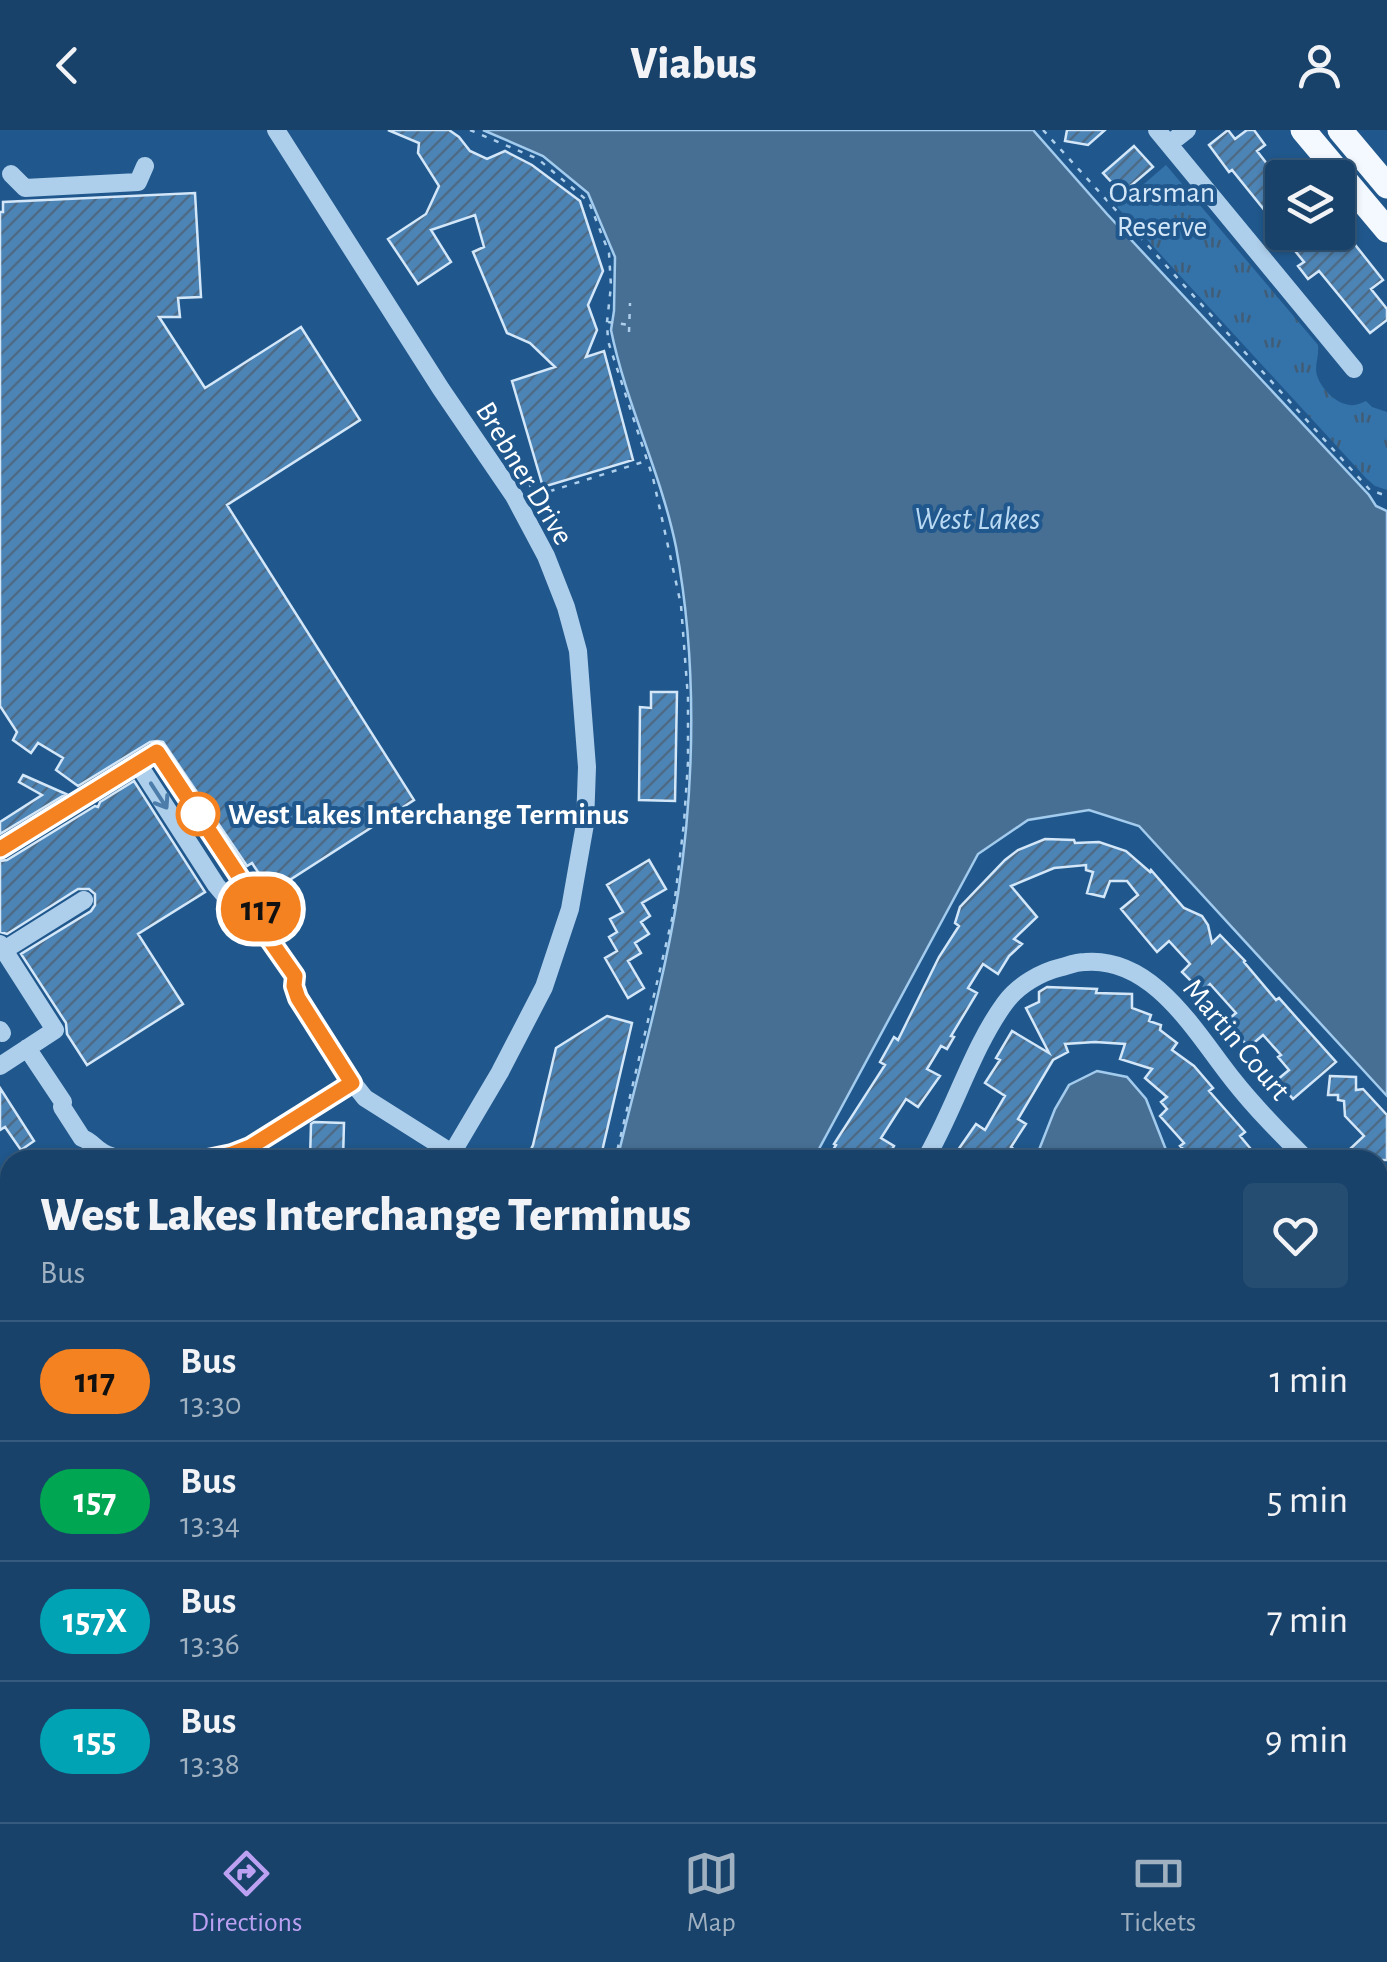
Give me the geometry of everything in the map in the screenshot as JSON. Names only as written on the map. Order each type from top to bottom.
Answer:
[{"type":"main road","points":[[1303,130],[1387,230]]},
{"type":"main road","points":[[1340,130],[1387,186]]},
{"type":"street","name":"Brebner Drive","points":[[276,130],[514,496],[546,556],[578,650],[588,766],[585,824],[570,908],[544,988],[454,1150]]},
{"type":"street","points":[[1187,130],[1163,137],[1354,369]]},
{"type":"street","points":[[11,174],[25,188],[138,182],[145,166]]},
{"type":"street","points":[[0,849],[157,752],[295,976],[298,998],[352,1083],[366,1098],[440,1150]]},
{"type":"street","points":[[0,1066],[54,1030],[2,947],[84,900]]},
{"type":"street","name":"Martin Court","points":[[929,1150],[1006,1000],[1049,970],[1085,962],[1124,969],[1160,991],[1248,1098],[1297,1150]]},
{"type":"street","points":[[28,1048],[64,1102],[76,1110],[90,1132],[89,1140],[99,1150]]},
{"type":"street","points":[[242,1150],[352,1083]]},
{"type":"path","points":[[470,130],[538,160],[588,202],[609,254],[612,286],[606,322],[608,340],[648,461],[682,604],[688,698],[684,823],[673,915],[617,1150]]},
{"type":"path","points":[[1043,130],[1370,490],[1387,496]]},
{"type":"path","points":[[629,332],[630,303]]},
{"type":"path","points":[[606,322],[630,325]]},
{"type":"path","points":[[520,489],[538,484],[544,492],[648,461]]},
{"type":"green space","name":"Oarsman Reserve","points":[[1166,165],[1318,345],[1317,376],[1328,393],[1344,404],[1366,401],[1387,412],[1387,490],[1366,478],[1117,207]]},
{"type":"water","name":"West Lakes","points":[[483,130],[1033,130],[1376,506],[1387,511],[1387,1096],[1139,826],[1089,810],[1028,820],[978,854],[818,1150],[619,1150],[666,960],[684,852],[691,720],[688,633],[670,519],[625,385],[611,330],[615,257],[588,193],[543,156]]},
{"type":"water","points":[[1097,1071],[1127,1077],[1146,1099],[1166,1150],[1039,1150],[1069,1085]]},
{"type":"building","points":[[388,130],[449,130],[470,151],[487,159],[505,151],[532,165],[580,201],[603,271],[588,305],[597,330],[586,357],[604,351],[633,460],[543,487],[512,381],[555,367],[530,343],[507,333],[473,252],[484,247],[475,215],[431,230],[451,262],[418,284],[388,239],[426,214],[439,186],[418,153],[419,143]]},
{"type":"building","points":[[1067,130],[1105,130],[1088,145],[1065,141]]},
{"type":"building","points":[[1228,130],[1235,139],[1254,130],[1265,145],[1257,151],[1265,161],[1265,211],[1232,170],[1229,172],[1209,145]]},
{"type":"building","points":[[1134,146],[1153,167],[1127,189],[1120,181],[1115,186],[1103,173]]},
{"type":"building","points":[[195,193],[201,297],[178,298],[180,317],[159,317],[205,388],[301,327],[360,420],[227,505],[414,800],[271,892],[252,863],[247,866],[163,742],[150,742],[78,786],[56,770],[63,758],[38,743],[31,753],[13,740],[17,732],[0,706],[3,202]]},
{"type":"building","points":[[1355,245],[1383,280],[1371,289],[1387,309],[1387,320],[1370,333],[1319,271],[1308,279],[1298,266],[1304,262],[1294,250],[1355,250]]},
{"type":"building","points":[[651,692],[677,692],[675,801],[639,800],[640,707],[651,708]]},
{"type":"building","points":[[23,775],[66,794],[0,834],[0,822],[42,795],[19,782]]},
{"type":"building","points":[[134,781],[205,892],[138,934],[183,1004],[87,1065],[67,1034],[66,1023],[21,954],[91,911],[95,894],[89,889],[78,889],[7,934],[0,932],[0,861],[98,807]]},
{"type":"building","points":[[1045,839],[1099,842],[1126,851],[1151,870],[1184,908],[1202,916],[1212,943],[1220,935],[1336,1062],[1293,1099],[1277,1080],[1289,1070],[1263,1035],[1249,1047],[1225,1022],[1236,1013],[1210,984],[1202,992],[1182,972],[1190,964],[1169,941],[1157,952],[1121,909],[1138,895],[1127,881],[1110,881],[1104,897],[1087,893],[1093,872],[1086,870],[1086,865],[1054,868],[1011,886],[1037,917],[1014,939],[1022,944],[998,974],[983,964],[968,988],[977,993],[947,1049],[941,1046],[927,1069],[940,1076],[918,1107],[906,1099],[881,1138],[894,1146],[892,1150],[833,1150],[885,1065],[880,1062],[894,1037],[898,1040],[939,957],[959,926],[955,923],[960,907],[1018,850]]},
{"type":"building","points":[[649,860],[666,889],[642,903],[650,916],[641,922],[649,934],[635,943],[641,953],[628,961],[644,988],[628,998],[605,958],[617,951],[609,937],[617,932],[610,919],[623,912],[607,885]]},
{"type":"building","points":[[1047,987],[1132,994],[1132,1008],[1151,1015],[1149,1021],[1161,1025],[1160,1030],[1177,1043],[1172,1050],[1194,1066],[1213,1088],[1209,1091],[1245,1132],[1240,1136],[1252,1150],[1184,1150],[1180,1146],[1184,1143],[1160,1116],[1167,1109],[1161,1102],[1167,1097],[1145,1078],[1152,1069],[1120,1059],[1125,1044],[1095,1042],[1065,1044],[1068,1052],[1053,1060],[1018,1119],[1026,1124],[1011,1147],[1015,1150],[958,1150],[976,1124],[985,1130],[1005,1096],[985,1083],[1012,1031],[1049,1053],[1026,1008],[1039,1002],[1039,992]]},
{"type":"building","points":[[607,1016],[632,1023],[602,1150],[531,1150],[556,1048]]},
{"type":"building","points":[[1330,1076],[1356,1077],[1356,1090],[1363,1089],[1387,1115],[1387,1150],[1349,1150],[1364,1136],[1345,1116],[1344,1101],[1338,1100],[1338,1095],[1328,1095]]},
{"type":"building","points":[[0,1088],[34,1141],[21,1150],[5,1127],[0,1130]]},
{"type":"building","points":[[344,1123],[343,1150],[310,1150],[311,1124]]},
{"type":"bus line","name":"117","points":[[0,849],[157,752],[262,911],[260,926],[295,976],[298,998],[352,1083],[242,1150]]},
{"type":"place","name":"West Lakes Interchange Terminus","points":[[198,814]]}]
